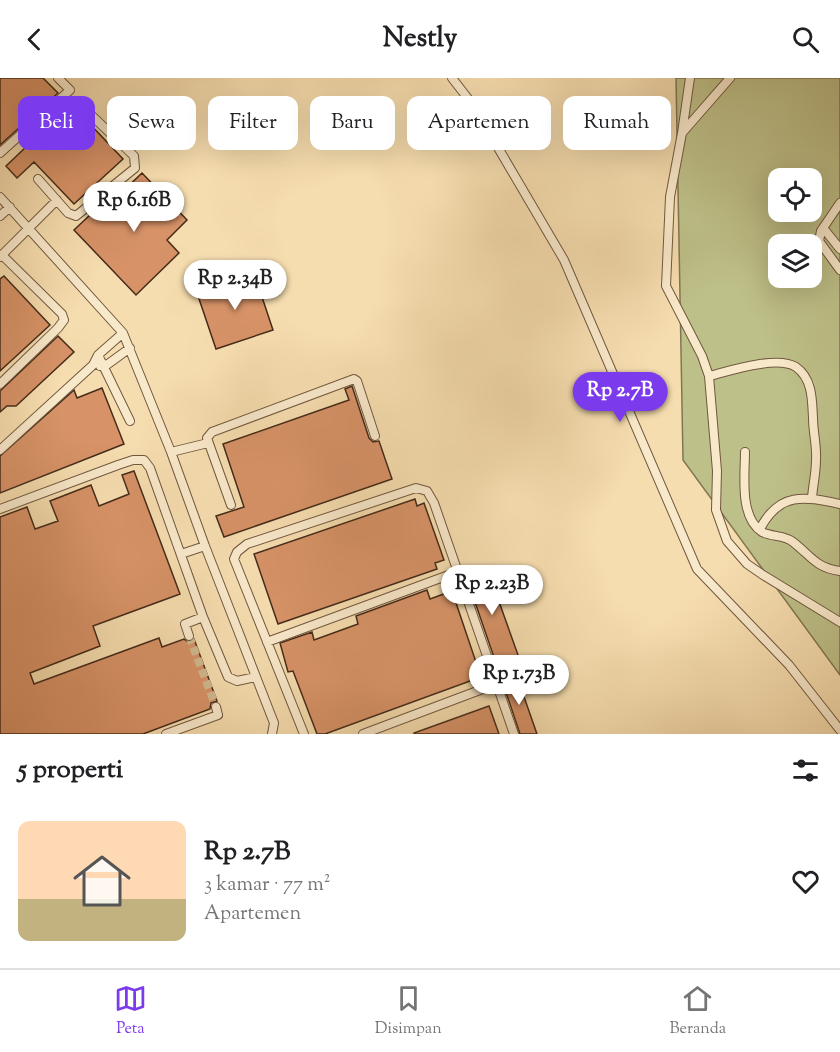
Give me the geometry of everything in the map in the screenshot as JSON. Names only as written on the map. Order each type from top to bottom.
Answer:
[{"type":"street","points":[[0,153],[70,90],[58,78]]},
{"type":"street","points":[[452,78],[473,105],[564,260],[697,569],[789,665],[840,730]]},
{"type":"street","points":[[690,78],[670,197],[666,286],[702,356],[709,376],[717,471],[716,510],[727,541],[747,564],[840,622]]},
{"type":"street","points":[[682,133],[730,78]]},
{"type":"street","points":[[38,179],[71,216],[78,215],[135,166],[134,156],[95,119]]},
{"type":"street","points":[[0,196],[123,333],[274,723],[272,734]]},
{"type":"street","points":[[0,384],[64,320],[62,314],[1,256],[57,200]]},
{"type":"street","points":[[840,203],[832,218],[821,231],[819,243],[840,270]]},
{"type":"street","points":[[0,216],[10,207]]},
{"type":"street","points":[[824,228],[840,249]]},
{"type":"street","points":[[0,450],[93,365],[98,356],[123,333]]},
{"type":"street","points":[[93,365],[103,367],[130,348]]},
{"type":"street","points":[[98,356],[130,421]]},
{"type":"street","points":[[709,376],[767,363],[795,367],[802,374],[813,398],[812,417],[816,459],[812,498]]},
{"type":"street","points":[[231,505],[208,443],[207,437],[212,432],[354,379],[357,381],[375,435]]},
{"type":"street","points":[[171,452],[208,443]]},
{"type":"street","points":[[746,452],[744,497],[751,518],[760,529],[792,541],[822,568],[840,571]]},
{"type":"street","points":[[0,509],[118,465],[133,460],[144,460],[150,468],[228,676],[237,681],[256,677]]},
{"type":"street","points":[[304,734],[234,559],[237,552],[248,544],[398,494],[423,488],[434,503],[514,734]]},
{"type":"street","points":[[760,529],[774,507],[794,500],[812,498],[840,504]]},
{"type":"street","points":[[181,554],[205,546]]},
{"type":"street","points":[[267,642],[457,572]]},
{"type":"street","points":[[189,636],[185,624],[204,617]]},
{"type":"street","points":[[363,734],[496,684]]},
{"type":"street","points":[[166,734],[218,715],[216,707]]},
{"type":"green space","points":[[676,78],[840,78],[840,675],[683,460]]},
{"type":"building","points":[[0,78],[43,78],[58,93],[55,96],[18,96],[18,129],[0,145]]},
{"type":"building","points":[[95,129],[107,142],[107,150],[114,150],[123,159],[74,204],[34,162],[17,178],[6,166],[23,150],[95,150]]},
{"type":"building","points":[[142,173],[187,220],[167,240],[179,253],[136,295],[74,230],[118,189],[121,193]]},
{"type":"building","points":[[254,273],[273,330],[216,349],[197,293]]},
{"type":"building","points":[[4,276],[50,325],[0,371],[0,279]]},
{"type":"building","points":[[58,336],[74,352],[16,406],[7,406],[0,412],[0,391]]},
{"type":"building","points":[[352,386],[369,438],[373,442],[379,441],[392,479],[224,537],[216,516],[244,507],[223,444],[349,400],[345,389]]},
{"type":"building","points":[[102,388],[124,444],[0,493],[0,456],[74,390],[77,398]]},
{"type":"building","points":[[134,471],[180,594],[93,626],[100,646],[30,673],[34,684],[159,638],[162,647],[184,639],[188,642],[194,639],[217,701],[211,703],[210,709],[143,734],[0,734],[0,517],[27,507],[35,529],[58,521],[50,501],[91,485],[99,506],[129,494],[122,475]]},
{"type":"building","points":[[415,499],[417,506],[424,503],[444,560],[435,563],[437,569],[278,624],[254,554]]},
{"type":"building","points":[[487,568],[518,655],[496,663],[466,576]]},
{"type":"building","points":[[427,590],[430,599],[452,591],[481,677],[325,734],[317,734],[293,671],[288,672],[280,643],[312,632],[314,640],[358,624],[356,616]]},
{"type":"building","points":[[516,674],[537,734],[520,734],[502,680]]},
{"type":"building","points":[[489,706],[499,734],[414,734],[414,733]]},
{"type":"tunnel","points":[[189,636],[216,707]]}]
